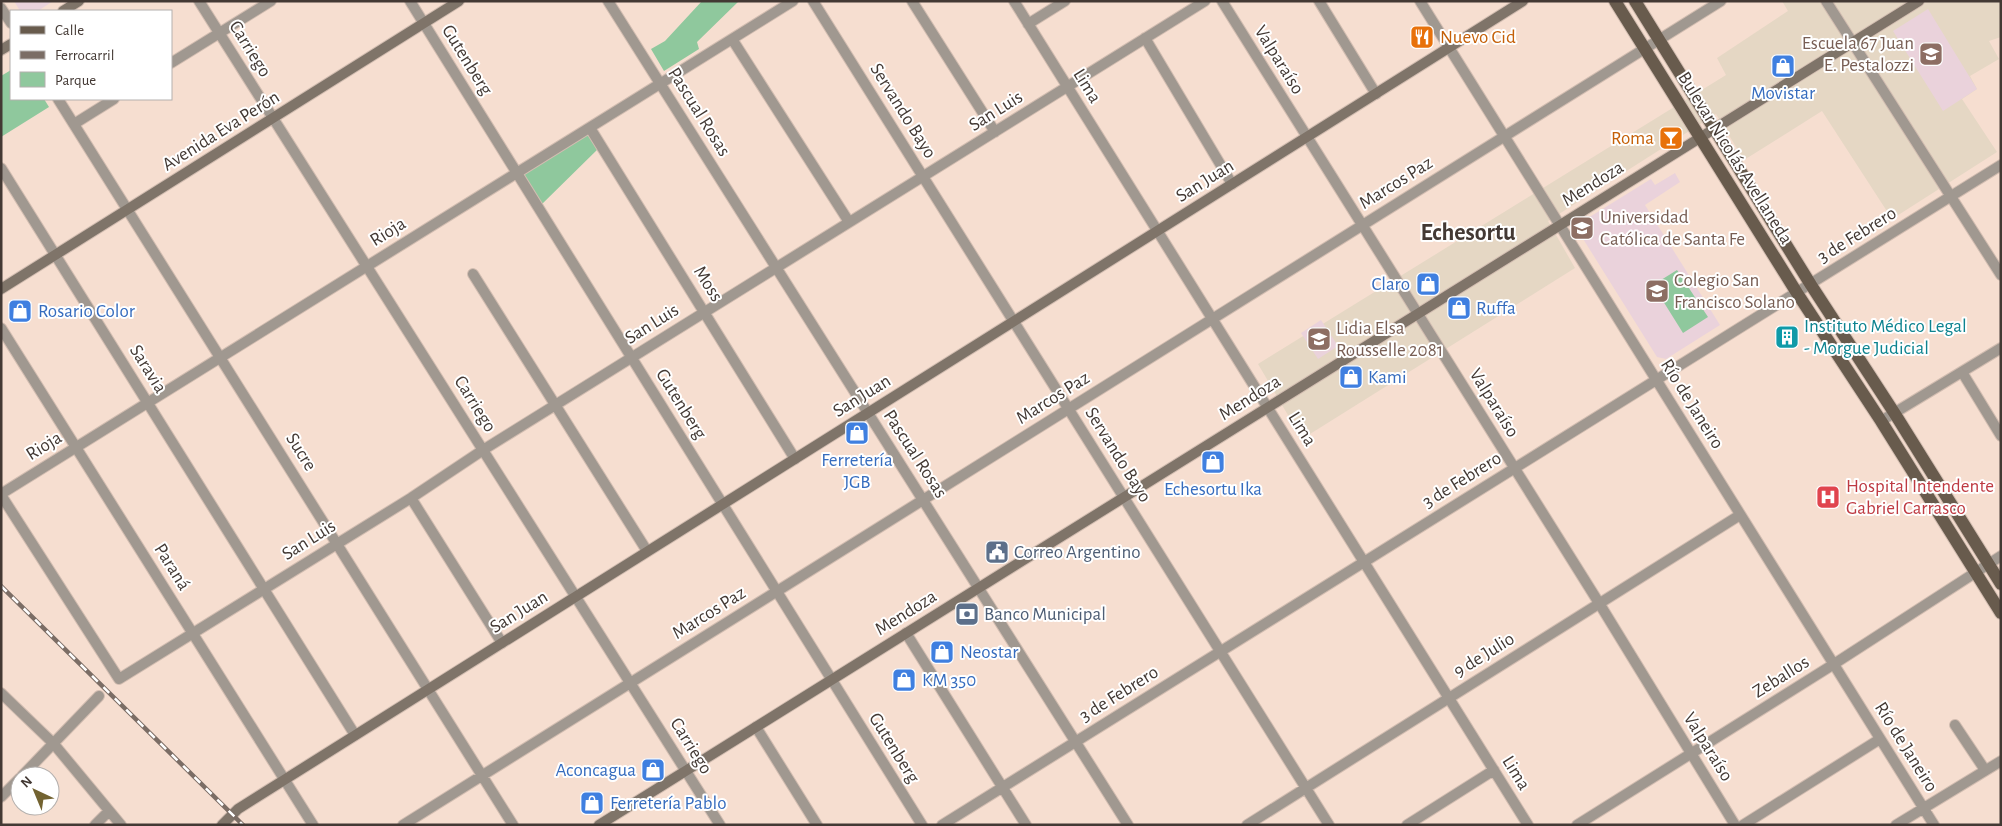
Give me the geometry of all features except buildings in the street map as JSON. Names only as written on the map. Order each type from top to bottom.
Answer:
[{"type":"main road","points":[[65,10],[79,1]]},
{"type":"main road","name":"Avenida Eva Perón","points":[[1,288],[274,119],[459,1]]},
{"type":"main road","name":"Bulevar Nicolás Avellaneda","points":[[1615,1],[1797,293],[1881,421],[2001,612]]},
{"type":"main road","name":"Bulevar Nicolás Avellaneda","points":[[1635,1],[2001,584]]},
{"type":"main road","name":"Mendoza","points":[[599,825],[613,821],[686,770],[1919,1]]},
{"type":"main road","name":"San Juan","points":[[222,825],[238,809],[1521,2]]},
{"type":"street","name":"Carriego","points":[[199,1],[720,825]]},
{"type":"street","points":[[172,62],[271,1]]},
{"type":"street","name":"Gutenberg","points":[[410,1],[922,825]]},
{"type":"street","name":"Pascual Rosas","points":[[608,1],[1128,825]]},
{"type":"street","name":"Rioja","points":[[1,494],[793,1]]},
{"type":"street","name":"Servando Bayo","points":[[813,1],[1329,825]]},
{"type":"street","points":[[912,1],[995,132]]},
{"type":"street","name":"Lima","points":[[1014,1],[1528,825]]},
{"type":"street","points":[[1028,24],[1065,1]]},
{"type":"street","name":"San Luis","points":[[1,494],[118,680],[411,498],[555,405],[1205,1]]},
{"type":"street","name":"Valparaíso","points":[[1222,1],[1600,603],[1735,825]]},
{"type":"street","points":[[1319,1],[1376,94]]},
{"type":"street","name":"Río de Janeiro","points":[[1420,1],[1934,825]]},
{"type":"street","name":"Marcos Paz","points":[[403,825],[1721,1]]},
{"type":"street","points":[[1826,1],[2001,275]]},
{"type":"street","points":[[1,8],[10,22]]},
{"type":"street","points":[[1146,38],[1232,184]]},
{"type":"street","points":[[732,39],[849,222]]},
{"type":"street","name":"Sucre","points":[[59,100],[514,825]]},
{"type":"street","points":[[74,124],[112,100]]},
{"type":"street","name":"Moss","points":[[590,128],[795,458]]},
{"type":"street","name":"3 de Febrero","points":[[942,825],[2001,165]]},
{"type":"street","name":"Saravia","points":[[1,168],[355,735]]},
{"type":"street","points":[[473,274],[647,552]]},
{"type":"street","name":"Paraná","points":[[1,328],[313,825]]},
{"type":"street","points":[[1881,421],[2001,348]]},
{"type":"street","points":[[1962,372],[2001,436]]},
{"type":"street","points":[[411,498],[502,643]]},
{"type":"street","name":"9 de Julio","points":[[1247,825],[1740,515]]},
{"type":"street","name":"Zeballos","points":[[1577,825],[1834,664],[2001,556]]},
{"type":"street","points":[[906,633],[1026,825]]},
{"type":"street","points":[[1,693],[53,744],[121,825]]},
{"type":"street","points":[[32,766],[99,696]]},
{"type":"street","points":[[1954,725],[1985,770]]},
{"type":"street","points":[[756,727],[817,825]]},
{"type":"street","points":[[1743,825],[1880,739]]},
{"type":"street","points":[[1896,825],[2001,761]]},
{"type":"street","points":[[1407,825],[1494,770]]},
{"type":"street","points":[[1,797],[10,788]]},
{"type":"street","points":[[95,825],[109,811]]},
{"type":"shaded area","points":[[14,1],[53,1],[40,10],[19,10]]},
{"type":"shaded area","points":[[1782,1],[2001,1],[2001,37],[1989,41],[1999,59],[1970,76],[1977,89],[1962,99],[1997,152],[1892,219],[1822,111],[1744,160],[1716,114],[1548,221],[1575,268],[1302,439],[1258,364],[1726,75],[1717,58],[1788,11]]},
{"type":"shaded area","name":"Escuela 67 Juan E. Pestalozzi","points":[[1928,9],[1977,89],[1943,111],[1893,31]]},
{"type":"shaded area","name":"Colegio San Francisco Solano","points":[[1675,173],[1680,182],[1645,205],[1720,325],[1666,359],[1657,357],[1575,226],[1651,179],[1655,185]]},
{"type":"shaded area","name":"Lidia Elsa Rousselle 2081","points":[[1321,320],[1338,346],[1318,359],[1301,333]]},
{"type":"green space","points":[[702,1],[739,1],[697,42],[699,49],[664,71],[651,49],[665,41]]},
{"type":"green space","points":[[10,71],[10,100],[45,100],[49,107],[1,137],[1,76]]},
{"type":"green space","points":[[590,133],[599,148],[540,206],[522,176]]},
{"type":"green space","points":[[1677,270],[1708,317],[1683,333],[1653,285]]},
{"type":"railway","points":[[1,586],[243,825]]},
{"type":"place","name":"Nuevo Cid","points":[[1422,37]]},
{"type":"place","name":"Escuela 67 Juan E. Pestalozzi","points":[[1931,54]]},
{"type":"place","name":"Movistar","points":[[1783,66]]},
{"type":"place","name":"Roma","points":[[1671,138]]},
{"type":"place","name":"Universidad Católica de Santa Fe","points":[[1582,228]]},
{"type":"place","name":"Claro","points":[[1428,284]]},
{"type":"place","name":"Colegio San Francisco Solano","points":[[1657,291]]},
{"type":"place","name":"Ruffa","points":[[1459,308]]},
{"type":"place","name":"Rosario Color","points":[[20,311]]},
{"type":"place","name":"Instituto Médico Legal - Morgue Judicial","points":[[1787,337]]},
{"type":"place","name":"Lidia Elsa Rousselle 2081","points":[[1319,339]]},
{"type":"place","name":"Kami","points":[[1351,377]]},
{"type":"place","name":"Ferretería JGB","points":[[857,433]]},
{"type":"place","name":"Echesortu Ika","points":[[1213,462]]},
{"type":"place","name":"Hospital Intendente Gabriel Carrasco","points":[[1828,497]]},
{"type":"place","name":"Correo Argentino","points":[[997,552]]},
{"type":"place","name":"Banco Municipal","points":[[967,614]]},
{"type":"place","name":"Neostar","points":[[942,652]]},
{"type":"place","name":"KM 350","points":[[904,680]]},
{"type":"place","name":"Aconcagua","points":[[653,770]]},
{"type":"place","name":"Ferretería Pablo","points":[[592,803]]},
{"type":"district","name":"Echesortu","points":[[1468,233]]}]
